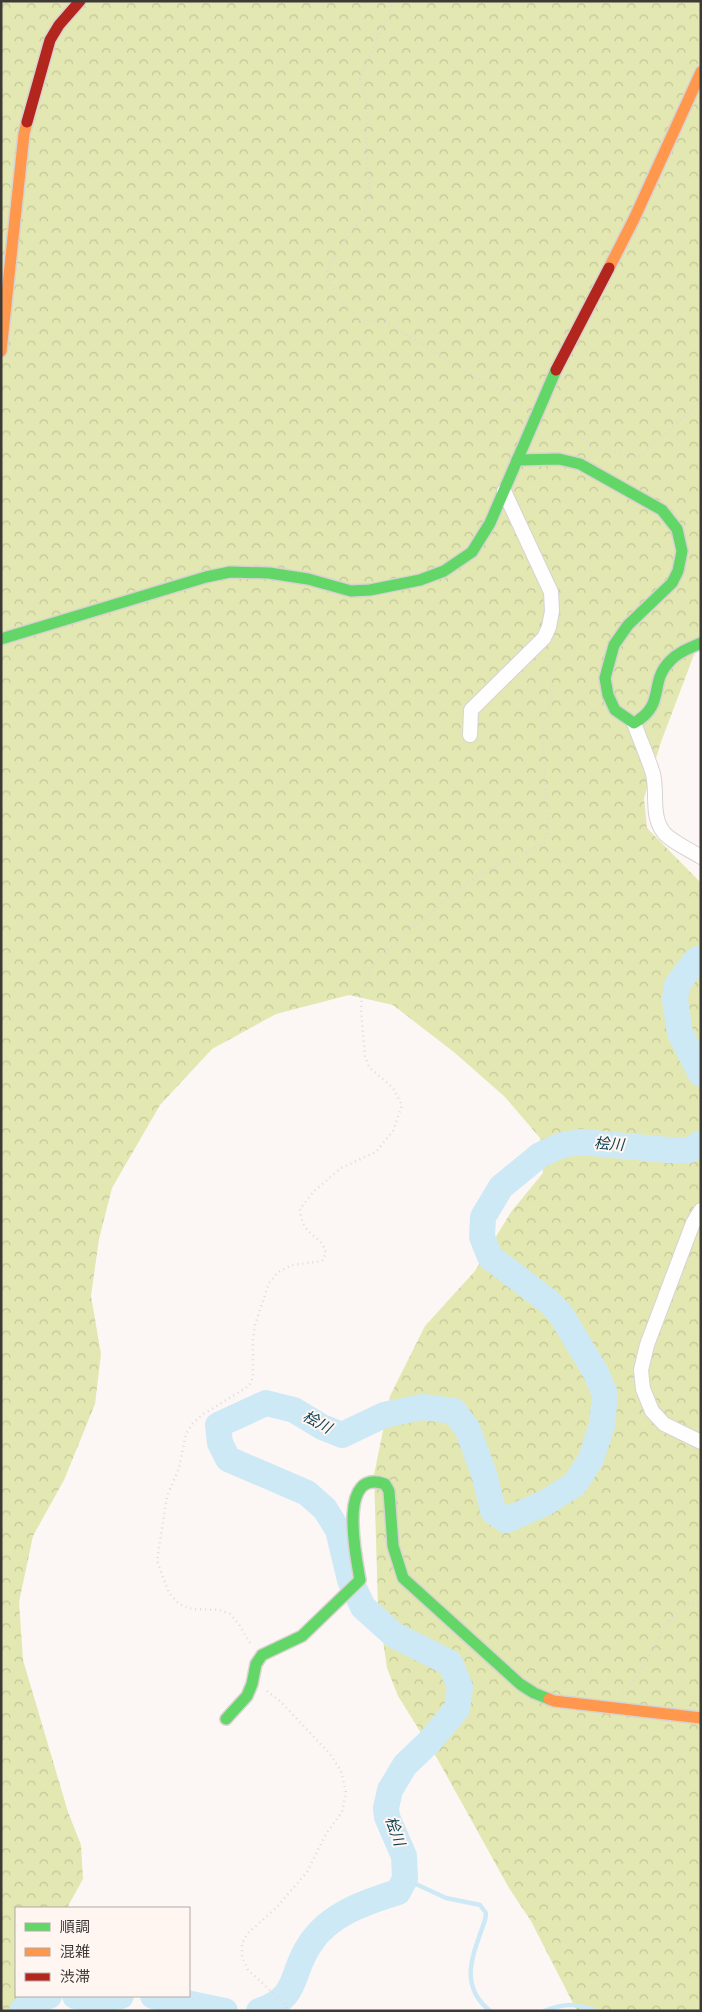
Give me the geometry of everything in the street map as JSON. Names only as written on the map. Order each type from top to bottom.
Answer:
[{"type":"street","points":[[1,351],[24,134],[50,40],[80,1]]},
{"type":"street","points":[[1,639],[206,577],[230,572],[270,573],[308,579],[352,591],[370,590],[420,580],[444,571],[472,552],[490,523],[536,413],[634,219],[701,72]]},
{"type":"street","points":[[517,460],[558,459],[580,464],[662,510],[677,529],[682,551],[678,571],[672,583],[628,625],[614,645],[605,678],[608,696],[615,710],[634,723],[655,785],[655,807],[659,825],[666,835],[701,858]]},
{"type":"street","points":[[470,735],[471,710],[544,638],[549,627],[552,611],[551,592],[504,491]]},
{"type":"street","points":[[634,723],[644,719],[654,708],[659,678],[668,662],[701,643]]},
{"type":"street","points":[[701,1210],[693,1223],[647,1345],[641,1370],[643,1389],[652,1412],[664,1424],[701,1442]]},
{"type":"street","points":[[226,1719],[238,1709],[248,1694],[254,1680],[255,1666],[258,1658],[268,1651],[302,1636],[360,1580],[352,1515],[357,1492],[364,1484],[373,1481],[385,1484],[389,1491],[393,1546],[396,1563],[403,1578],[520,1684],[534,1693],[554,1700],[701,1718]]},
{"type":"path","points":[[394,1],[360,78],[368,112],[366,149],[370,196],[368,206],[328,269],[327,275],[332,288],[352,314],[361,320],[379,321],[389,324],[536,413]]},
{"type":"path","points":[[554,377],[584,442],[591,446],[636,458],[701,402]]},
{"type":"path","points":[[258,1658],[238,1623],[230,1614],[220,1610],[192,1609],[179,1604],[169,1593],[157,1561],[167,1496],[179,1468],[186,1434],[192,1424],[202,1415],[249,1386],[253,1377],[252,1338],[269,1283],[278,1272],[292,1265],[322,1261],[326,1253],[324,1244],[306,1230],[301,1219],[300,1209],[314,1191],[341,1168],[376,1152],[393,1131],[402,1105],[393,1088],[369,1067],[365,1057],[361,1009],[362,996],[372,966],[460,888],[480,874],[543,844],[548,832],[542,727],[550,709],[552,688],[544,638]]},
{"type":"path","points":[[607,1706],[637,1680],[669,1622],[686,1606],[701,1602]]},
{"type":"path","points":[[254,1680],[281,1702],[330,1754],[341,1771],[346,1793],[342,1812],[326,1834],[307,1872],[276,1908],[247,1934],[242,1944],[242,1957],[248,1970],[287,2007],[282,2011]]},
{"type":"green space","points":[[1,1],[701,1],[701,636],[661,742],[644,798],[647,828],[701,883],[701,2011],[577,2011],[531,1921],[509,1888],[438,1760],[398,1696],[387,1668],[378,1606],[374,1475],[390,1396],[425,1326],[475,1271],[511,1212],[543,1173],[540,1138],[505,1097],[455,1053],[393,1005],[349,995],[276,1014],[212,1049],[160,1105],[112,1188],[99,1239],[91,1296],[101,1354],[95,1404],[64,1480],[33,1536],[19,1602],[23,1660],[68,1812],[81,1845],[83,1879],[68,1907],[15,1907],[15,1997],[18,1997],[11,2011],[1,2011]]},
{"type":"waterway","name":"桧川","points":[[701,958],[695,961],[677,985],[675,1000],[680,1033],[701,1074]]},
{"type":"waterway","name":"桧川","points":[[259,2011],[282,1999],[288,1992],[310,1944],[327,1925],[349,1910],[398,1892],[405,1879],[404,1856],[387,1817],[386,1808],[390,1790],[405,1765],[428,1743],[457,1709],[460,1687],[450,1663],[394,1635],[363,1607],[350,1580],[338,1530],[325,1509],[307,1493],[228,1459],[220,1443],[218,1425],[266,1403],[294,1410],[322,1427],[342,1435],[384,1415],[422,1407],[454,1411],[468,1430],[485,1477],[493,1511],[506,1520],[545,1503],[575,1484],[591,1459],[602,1425],[605,1394],[595,1371],[560,1313],[548,1301],[490,1257],[482,1237],[483,1217],[501,1187],[540,1155],[562,1145],[581,1142],[669,1150],[690,1150],[701,1143]]},
{"type":"waterway","points":[[405,1879],[446,1898],[480,1905],[486,1913],[473,1956],[471,1979],[480,2001],[490,2011]]},
{"type":"waterway","name":"桧川","points":[[22,2011],[31,2003],[46,1997]]},
{"type":"waterway","name":"桧川","points":[[82,1997],[97,1999],[113,1997]]},
{"type":"waterway","name":"桧川","points":[[158,1997],[225,2011]]},
{"type":"waterway","points":[[544,2011],[558,2006],[570,2005],[582,2006],[597,2011]]},
{"type":"traffic: fast","points":[[1,639],[206,577],[230,572],[269,573],[308,579],[351,591],[370,590],[420,580],[444,571],[472,552],[490,523],[556,370]]},
{"type":"traffic: fast","points":[[517,460],[559,459],[580,464],[662,510],[677,529],[682,551],[678,571],[672,583],[628,625],[614,645],[605,678],[608,695],[615,710],[634,723],[644,716],[654,701],[663,669],[684,650],[701,643]]},
{"type":"traffic: fast","points":[[226,1719],[247,1696],[252,1684],[256,1664],[262,1655],[302,1636],[360,1580],[355,1553],[353,1517],[355,1501],[360,1489],[370,1482],[385,1484],[389,1491],[393,1546],[403,1578],[520,1684],[534,1693],[549,1699]]},
{"type":"traffic: slow","points":[[609,268],[634,219],[701,72]]},
{"type":"traffic: slow","points":[[1,351],[24,134],[27,122]]},
{"type":"traffic: slow","points":[[549,1699],[701,1718]]},
{"type":"traffic: jam","points":[[27,122],[50,40],[59,25],[80,1]]},
{"type":"traffic: jam","points":[[556,370],[609,268]]}]
